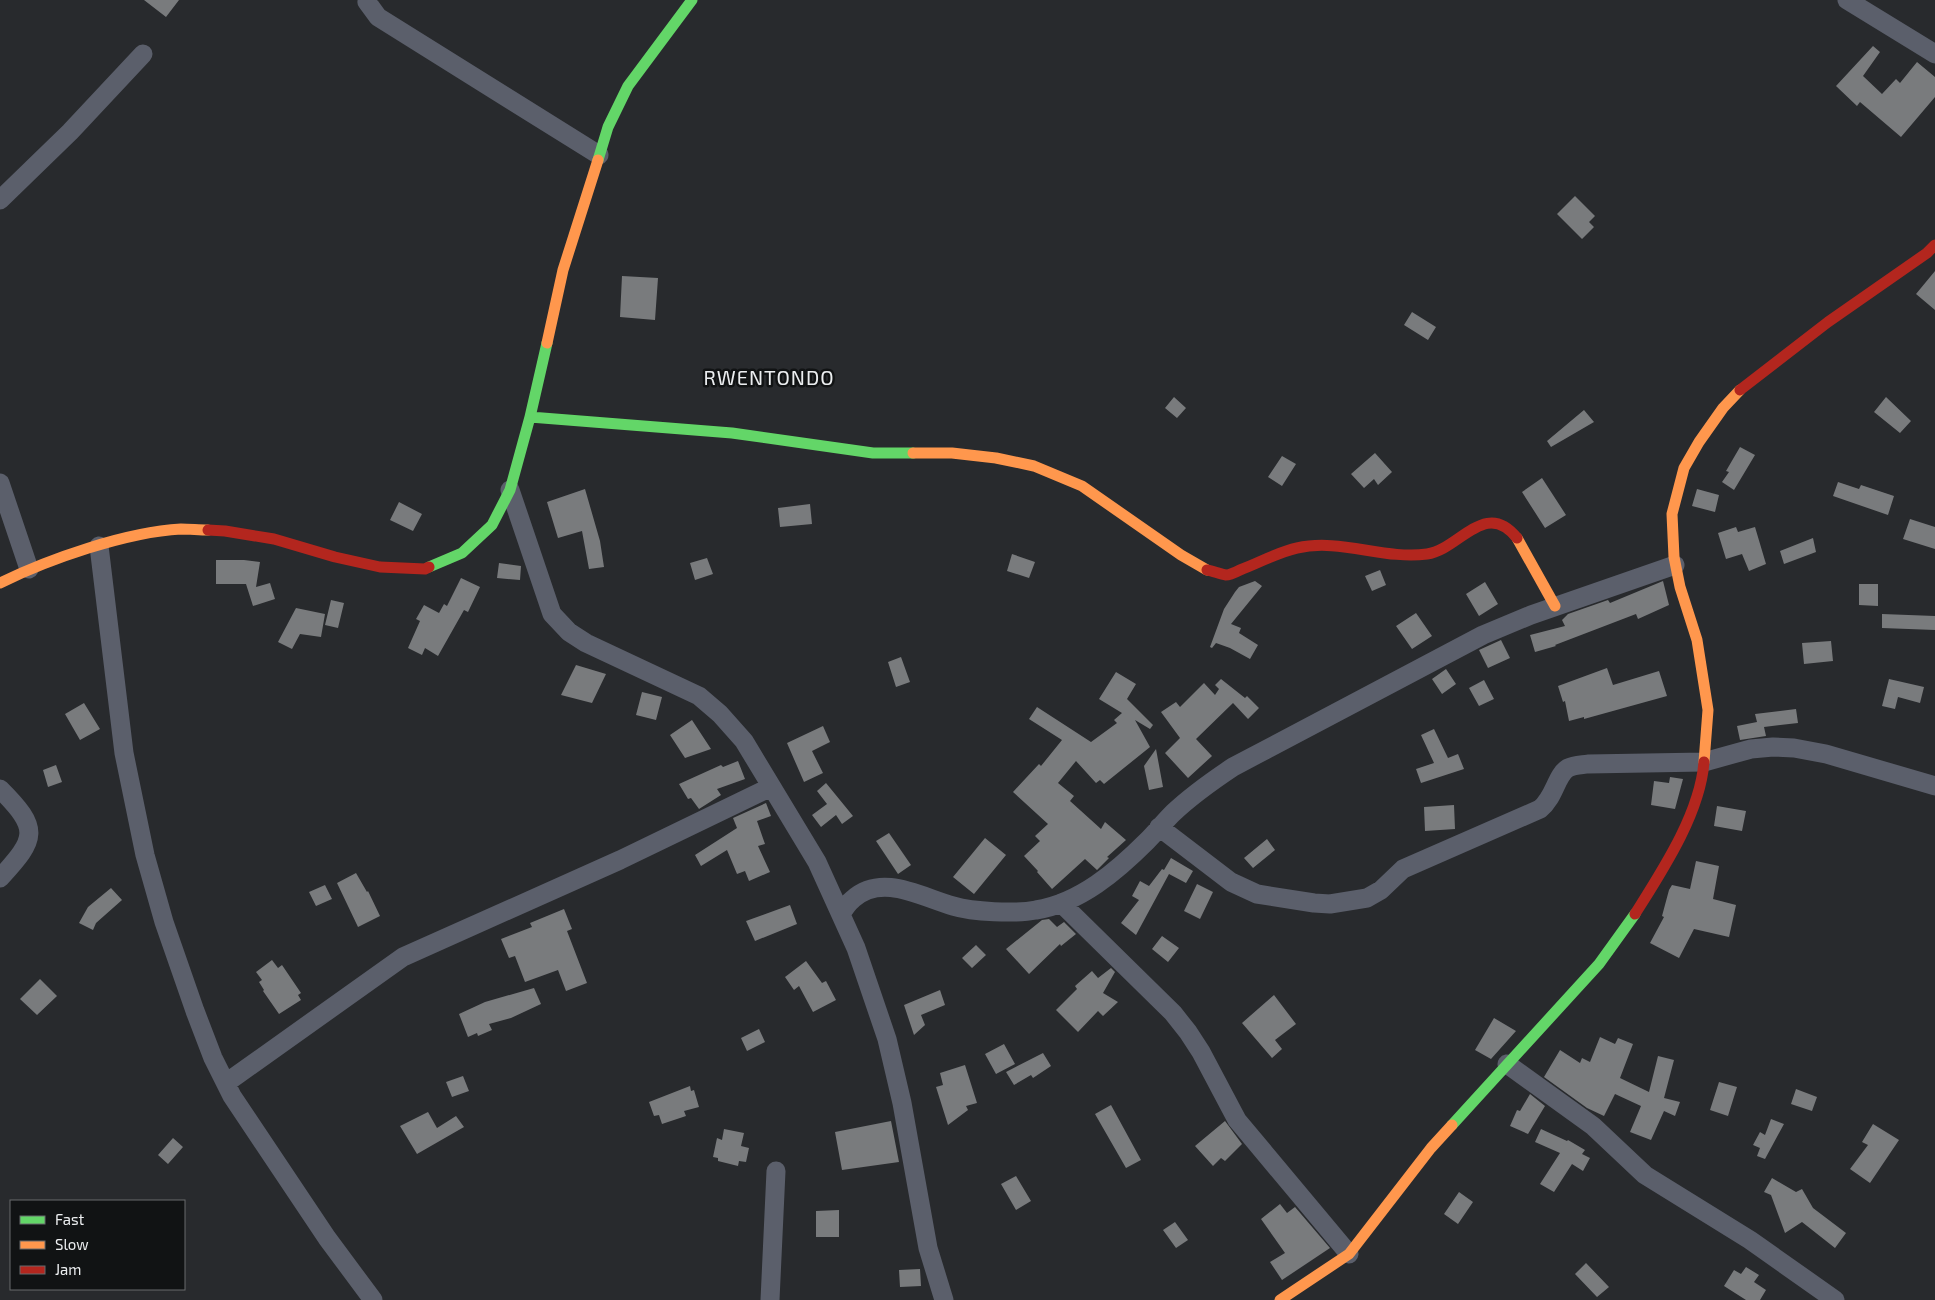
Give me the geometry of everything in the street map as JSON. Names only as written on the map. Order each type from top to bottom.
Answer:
[{"type":"street","points":[[368,0],[367,2],[378,17],[599,155]]},
{"type":"street","points":[[0,583],[29,568],[99,546],[138,535],[181,529],[225,531],[274,539],[335,557],[380,567],[425,569],[462,552],[492,525],[510,490],[530,417],[563,270],[608,127],[628,86],[692,0]]},
{"type":"street","points":[[1847,0],[1935,54]]},
{"type":"street","points":[[0,200],[70,132],[143,54]]},
{"type":"street","points":[[1280,1300],[1349,1254],[1431,1148],[1599,964],[1632,918],[1664,868],[1689,817],[1703,773],[1708,710],[1697,640],[1675,565],[1672,514],[1684,468],[1722,408],[1746,384],[1828,322],[1927,254],[1935,245]]},
{"type":"street","points":[[530,417],[732,433],[873,453],[952,453],[996,458],[1025,464],[1063,477],[1082,486],[1181,555],[1205,569],[1227,575],[1296,548],[1317,545],[1411,555],[1429,554],[1476,527],[1489,523],[1500,524],[1510,530],[1521,544],[1555,606]]},
{"type":"street","points":[[0,483],[29,568]]},
{"type":"street","points":[[510,490],[552,614],[569,632],[586,643],[699,696],[720,714],[744,741],[817,862],[856,948],[887,1039],[902,1103],[928,1248],[944,1300]]},
{"type":"street","points":[[99,546],[124,753],[146,855],[164,922],[194,1011],[213,1058],[232,1096],[327,1238],[373,1300]]},
{"type":"street","points":[[841,914],[852,899],[868,889],[888,887],[912,892],[955,907],[988,911],[1035,910],[1074,898],[1109,875],[1202,788],[1233,767],[1483,635],[1555,606],[1675,565]]},
{"type":"street","points":[[1159,828],[1231,882],[1242,888],[1258,894],[1330,904],[1367,898],[1381,890],[1403,869],[1412,864],[1540,809],[1548,803],[1561,775],[1566,769],[1588,764],[1704,762],[1751,749],[1772,747],[1794,748],[1826,754],[1935,786]]},
{"type":"street","points":[[226,1083],[403,957],[620,860],[772,787]]},
{"type":"street","points":[[0,789],[26,818],[29,831],[28,843],[21,855],[0,878]]},
{"type":"street","points":[[1061,903],[1173,1013],[1196,1046],[1238,1120],[1349,1254]]},
{"type":"street","points":[[1507,1064],[1593,1126],[1645,1175],[1750,1240],[1835,1300]]},
{"type":"street","points":[[770,1300],[776,1171]]},
{"type":"building","points":[[144,0],[179,0],[166,17]]},
{"type":"building","points":[[1873,46],[1880,52],[1863,76],[1882,94],[1896,79],[1900,83],[1917,62],[1935,77],[1935,97],[1901,137],[1860,102],[1857,106],[1836,86]]},
{"type":"building","points":[[1575,196],[1595,216],[1589,222],[1594,227],[1582,239],[1557,214]]},
{"type":"building","points":[[1935,271],[1935,310],[1916,294]]},
{"type":"building","points":[[622,276],[658,278],[655,320],[620,317]]},
{"type":"building","points":[[1412,312],[1436,327],[1428,340],[1404,325]]},
{"type":"building","points":[[1174,397],[1186,408],[1177,418],[1165,408]]},
{"type":"building","points":[[1886,397],[1911,421],[1900,433],[1874,412]]},
{"type":"building","points":[[1584,410],[1594,422],[1551,447],[1547,441]]},
{"type":"building","points":[[1740,447],[1755,455],[1734,490],[1722,482],[1729,472],[1726,471]]},
{"type":"building","points":[[1375,453],[1392,472],[1378,485],[1374,479],[1364,488],[1351,474]]},
{"type":"building","points":[[1282,456],[1296,464],[1282,486],[1268,477]]},
{"type":"building","points":[[1542,478],[1566,515],[1545,528],[1522,492]]},
{"type":"building","points":[[1838,482],[1859,489],[1861,485],[1894,496],[1888,515],[1833,496]]},
{"type":"building","points":[[585,489],[600,541],[604,567],[589,569],[582,531],[558,538],[547,502]]},
{"type":"building","points":[[1697,489],[1719,495],[1715,512],[1692,506]]},
{"type":"building","points":[[399,502],[422,514],[413,531],[390,520]]},
{"type":"building","points":[[810,504],[812,524],[780,527],[778,508]]},
{"type":"building","points":[[1910,519],[1935,527],[1935,549],[1903,539]]},
{"type":"building","points":[[1736,527],[1738,532],[1755,527],[1766,564],[1749,571],[1742,554],[1726,559],[1718,533]]},
{"type":"building","points":[[1813,538],[1816,552],[1784,564],[1780,551]]},
{"type":"building","points":[[1012,554],[1035,562],[1029,578],[1007,571]]},
{"type":"building","points":[[707,558],[713,574],[695,580],[690,563]]},
{"type":"building","points":[[216,560],[260,562],[256,587],[270,583],[275,599],[253,606],[246,584],[216,584]]},
{"type":"building","points":[[499,563],[521,566],[520,580],[497,578]]},
{"type":"building","points":[[1380,570],[1386,585],[1372,591],[1365,576]]},
{"type":"building","points":[[461,578],[480,587],[468,612],[464,610],[438,656],[425,648],[422,655],[408,648],[420,621],[416,619],[424,605],[439,613],[444,604],[447,606]]},
{"type":"building","points":[[1255,581],[1262,586],[1231,624],[1241,628],[1239,633],[1258,645],[1250,659],[1216,643],[1212,648],[1210,647],[1224,609],[1235,592],[1239,587]]},
{"type":"building","points":[[1663,581],[1669,605],[1638,619],[1636,614],[1556,646],[1535,652],[1530,635],[1565,626],[1562,620],[1568,614],[1608,600],[1610,603]]},
{"type":"building","points":[[1485,582],[1498,604],[1479,616],[1466,594]]},
{"type":"building","points":[[1859,584],[1878,584],[1878,606],[1859,605]]},
{"type":"building","points":[[331,600],[344,603],[338,628],[325,625]]},
{"type":"building","points":[[296,608],[325,614],[321,637],[300,634],[292,649],[278,642]]},
{"type":"building","points":[[1416,613],[1432,636],[1412,649],[1396,626]]},
{"type":"building","points":[[1882,614],[1935,616],[1935,630],[1882,628]]},
{"type":"building","points":[[1501,640],[1510,658],[1488,668],[1479,650]]},
{"type":"building","points":[[1831,641],[1833,661],[1804,664],[1802,643]]},
{"type":"building","points":[[901,657],[910,682],[896,687],[888,662]]},
{"type":"building","points":[[576,665],[606,674],[592,703],[561,695]]},
{"type":"building","points":[[1607,668],[1613,685],[1659,671],[1667,696],[1584,719],[1584,717],[1569,721],[1565,701],[1563,702],[1558,686]]},
{"type":"building","points":[[1446,669],[1456,684],[1442,694],[1432,679]]},
{"type":"building","points":[[1116,672],[1136,684],[1127,699],[1153,725],[1150,729],[1135,720],[1150,747],[1104,784],[1100,780],[1096,783],[1076,761],[1058,783],[1074,796],[1070,801],[1101,829],[1105,822],[1126,840],[1107,857],[1109,858],[1097,870],[1085,859],[1052,889],[1024,856],[1040,841],[1035,836],[1048,824],[1013,792],[1039,764],[1041,766],[1062,740],[1029,719],[1037,707],[1091,742],[1117,723],[1114,720],[1122,713],[1099,699]]},
{"type":"building","points":[[1221,679],[1245,698],[1247,696],[1259,708],[1248,719],[1233,703],[1196,739],[1212,756],[1188,778],[1165,753],[1180,738],[1161,712],[1176,702],[1180,707],[1204,683],[1215,695],[1219,689],[1215,685]]},
{"type":"building","points":[[1889,679],[1924,687],[1920,703],[1898,697],[1895,709],[1882,706]]},
{"type":"building","points":[[1484,680],[1494,699],[1479,706],[1469,688]]},
{"type":"building","points":[[642,692],[662,697],[656,720],[636,715]]},
{"type":"building","points":[[84,703],[100,729],[80,740],[65,714]]},
{"type":"building","points":[[1796,709],[1798,723],[1764,727],[1766,736],[1740,740],[1737,726],[1757,722],[1755,714]]},
{"type":"building","points":[[692,720],[711,749],[685,758],[670,735]]},
{"type":"building","points":[[823,726],[830,742],[812,751],[823,773],[804,782],[787,743]]},
{"type":"building","points":[[1434,729],[1448,758],[1458,754],[1464,769],[1421,783],[1416,769],[1434,763],[1421,735]]},
{"type":"building","points":[[1156,749],[1163,787],[1149,790],[1144,766]]},
{"type":"building","points":[[738,761],[745,779],[717,789],[721,795],[699,809],[691,798],[688,799],[679,784],[721,765],[723,767]]},
{"type":"building","points":[[56,765],[62,782],[48,787],[43,770]]},
{"type":"building","points":[[1670,777],[1683,779],[1675,809],[1651,805],[1654,781],[1669,783]]},
{"type":"building","points":[[826,783],[853,816],[842,824],[836,815],[821,827],[812,815],[827,804],[817,791]]},
{"type":"building","points":[[766,803],[771,816],[757,821],[765,844],[758,846],[770,872],[749,881],[745,871],[737,874],[727,850],[701,866],[695,855],[737,828],[733,818]]},
{"type":"building","points":[[1454,805],[1455,829],[1425,831],[1424,807]]},
{"type":"building","points":[[1717,806],[1746,811],[1742,831],[1714,826]]},
{"type":"building","points":[[889,833],[911,865],[898,874],[876,841]]},
{"type":"building","points":[[985,838],[1006,855],[974,894],[953,877]]},
{"type":"building","points":[[1267,839],[1275,850],[1253,868],[1244,858]]},
{"type":"building","points":[[1171,858],[1193,871],[1186,883],[1169,874],[1136,935],[1121,923],[1139,900],[1132,896],[1140,881],[1149,886],[1162,869],[1164,870]]},
{"type":"building","points":[[1696,861],[1719,866],[1713,899],[1736,905],[1729,937],[1694,929],[1679,958],[1650,943],[1664,917],[1662,916],[1669,890],[1672,885],[1690,889]]},
{"type":"building","points":[[356,873],[368,891],[380,916],[358,927],[337,883]]},
{"type":"building","points":[[1197,884],[1213,892],[1200,919],[1184,911]]},
{"type":"building","points":[[325,885],[332,899],[316,906],[309,892]]},
{"type":"building","points":[[111,888],[122,900],[96,923],[93,930],[79,923],[88,907]]},
{"type":"building","points":[[790,905],[797,924],[755,941],[746,921]]},
{"type":"building","points":[[564,909],[572,929],[567,931],[587,983],[566,991],[558,970],[525,982],[515,956],[509,958],[501,939],[532,927],[530,923]]},
{"type":"building","points":[[1049,919],[1057,927],[1064,922],[1076,934],[1061,946],[1060,944],[1029,974],[1006,949],[1042,920]]},
{"type":"building","points":[[1162,936],[1179,948],[1168,962],[1152,949]]},
{"type":"building","points":[[976,945],[986,955],[972,968],[962,958]]},
{"type":"building","points":[[272,960],[278,968],[282,965],[301,993],[298,995],[301,1000],[279,1014],[263,991],[259,982],[262,980],[256,972]]},
{"type":"building","points":[[806,961],[822,983],[826,981],[836,1000],[813,1012],[799,986],[794,990],[785,977]]},
{"type":"building","points":[[1111,968],[1115,972],[1103,993],[1118,1002],[1103,1016],[1098,1011],[1078,1032],[1056,1010],[1077,989],[1075,986],[1092,971],[1098,978]]},
{"type":"building","points":[[40,979],[57,996],[37,1015],[20,999]]},
{"type":"building","points":[[534,988],[541,1004],[511,1018],[489,1024],[492,1030],[478,1036],[477,1033],[468,1037],[459,1014],[485,1002]]},
{"type":"building","points":[[940,990],[945,1005],[921,1015],[925,1025],[914,1035],[904,1005]]},
{"type":"building","points":[[1274,995],[1296,1024],[1275,1040],[1282,1049],[1272,1058],[1242,1023]]},
{"type":"building","points":[[1494,1018],[1516,1031],[1491,1059],[1475,1050]]},
{"type":"building","points":[[759,1029],[765,1042],[747,1051],[741,1038]]},
{"type":"building","points":[[1600,1037],[1615,1044],[1618,1038],[1633,1044],[1620,1078],[1649,1092],[1658,1056],[1674,1060],[1664,1098],[1680,1102],[1675,1116],[1664,1111],[1651,1140],[1630,1132],[1641,1106],[1615,1094],[1604,1116],[1587,1108],[1544,1077],[1560,1050],[1580,1063],[1582,1058],[1590,1062]]},
{"type":"building","points":[[1004,1044],[1015,1064],[996,1074],[985,1054]]},
{"type":"building","points":[[1043,1053],[1051,1066],[1033,1078],[1031,1075],[1014,1085],[1006,1072]]},
{"type":"building","points":[[965,1065],[977,1103],[966,1106],[968,1110],[948,1125],[936,1087],[943,1085],[940,1073]]},
{"type":"building","points":[[463,1076],[469,1091],[452,1097],[446,1082]]},
{"type":"building","points":[[1719,1082],[1737,1087],[1728,1116],[1710,1110]]},
{"type":"building","points":[[690,1086],[691,1091],[694,1090],[699,1107],[684,1111],[686,1116],[662,1124],[659,1115],[654,1116],[649,1102]]},
{"type":"building","points":[[1796,1089],[1817,1097],[1812,1111],[1791,1104]]},
{"type":"building","points":[[1530,1094],[1545,1106],[1528,1134],[1510,1126],[1517,1110],[1520,1111]]},
{"type":"building","points":[[1111,1105],[1141,1160],[1126,1168],[1095,1114]]},
{"type":"building","points":[[428,1112],[437,1128],[456,1116],[464,1127],[417,1154],[400,1126]]},
{"type":"building","points":[[1771,1119],[1784,1124],[1765,1159],[1757,1156],[1760,1148],[1753,1145],[1760,1132],[1765,1135]]},
{"type":"building","points":[[891,1121],[899,1162],[842,1170],[835,1132]]},
{"type":"building","points":[[1225,1121],[1242,1144],[1225,1161],[1221,1158],[1213,1166],[1195,1146]]},
{"type":"building","points":[[1873,1124],[1899,1140],[1870,1183],[1850,1169],[1868,1145],[1862,1142]]},
{"type":"building","points":[[724,1129],[744,1133],[741,1146],[749,1148],[746,1162],[739,1161],[738,1166],[718,1161],[718,1158],[713,1157],[717,1138],[722,1140]]},
{"type":"building","points":[[1541,1129],[1568,1140],[1585,1150],[1582,1154],[1590,1158],[1583,1171],[1572,1164],[1554,1192],[1540,1184],[1560,1153],[1535,1142]]},
{"type":"building","points":[[173,1138],[183,1147],[168,1164],[158,1155]]},
{"type":"building","points":[[1016,1176],[1031,1201],[1016,1210],[1001,1184]]},
{"type":"building","points":[[1772,1178],[1796,1192],[1802,1189],[1813,1208],[1846,1233],[1835,1248],[1802,1222],[1785,1233],[1771,1195],[1764,1192]]},
{"type":"building","points":[[1459,1192],[1473,1202],[1458,1224],[1444,1214]]},
{"type":"building","points":[[1280,1204],[1287,1213],[1295,1207],[1330,1248],[1282,1280],[1270,1262],[1285,1253],[1261,1219]]},
{"type":"building","points":[[839,1210],[839,1237],[816,1237],[816,1211]]},
{"type":"building","points":[[1175,1222],[1188,1240],[1176,1248],[1163,1230]]},
{"type":"building","points":[[1586,1263],[1609,1287],[1597,1297],[1575,1274]]},
{"type":"building","points":[[1746,1267],[1759,1275],[1754,1282],[1766,1290],[1760,1300],[1746,1300],[1724,1286],[1734,1270],[1741,1274]]},
{"type":"building","points":[[920,1269],[921,1286],[900,1287],[899,1270]]},
{"type":"traffic: fast","points":[[598,160],[608,127],[628,86],[692,0]]},
{"type":"traffic: fast","points":[[429,567],[462,553],[492,525],[510,490],[530,417],[547,343]]},
{"type":"traffic: fast","points":[[530,417],[732,433],[873,453],[913,453]]},
{"type":"traffic: fast","points":[[1452,1125],[1599,964],[1635,914]]},
{"type":"traffic: slow","points":[[547,343],[563,270],[598,160]]},
{"type":"traffic: slow","points":[[1704,762],[1708,710],[1697,640],[1680,587],[1674,557],[1672,514],[1684,468],[1699,442],[1723,408],[1740,390]]},
{"type":"traffic: slow","points":[[913,453],[952,453],[996,458],[1034,466],[1082,486],[1181,555],[1207,570]]},
{"type":"traffic: slow","points":[[0,583],[64,556],[112,541],[159,531],[181,529],[208,530]]},
{"type":"traffic: slow","points":[[1517,538],[1555,606]]},
{"type":"traffic: slow","points":[[1280,1300],[1349,1254],[1431,1148],[1452,1125]]},
{"type":"traffic: jam","points":[[1740,390],[1828,322],[1927,253],[1935,245]]},
{"type":"traffic: jam","points":[[1207,570],[1226,575],[1283,552],[1313,546],[1346,547],[1395,554],[1427,554],[1439,551],[1483,524],[1494,523],[1505,527],[1517,538]]},
{"type":"traffic: jam","points":[[208,530],[274,539],[335,557],[380,567],[425,569],[429,567]]},
{"type":"traffic: jam","points":[[1635,914],[1668,861],[1688,822],[1701,782],[1704,762]]},
{"type":"district","name":"RWENTONDO","points":[[769,377]]}]
